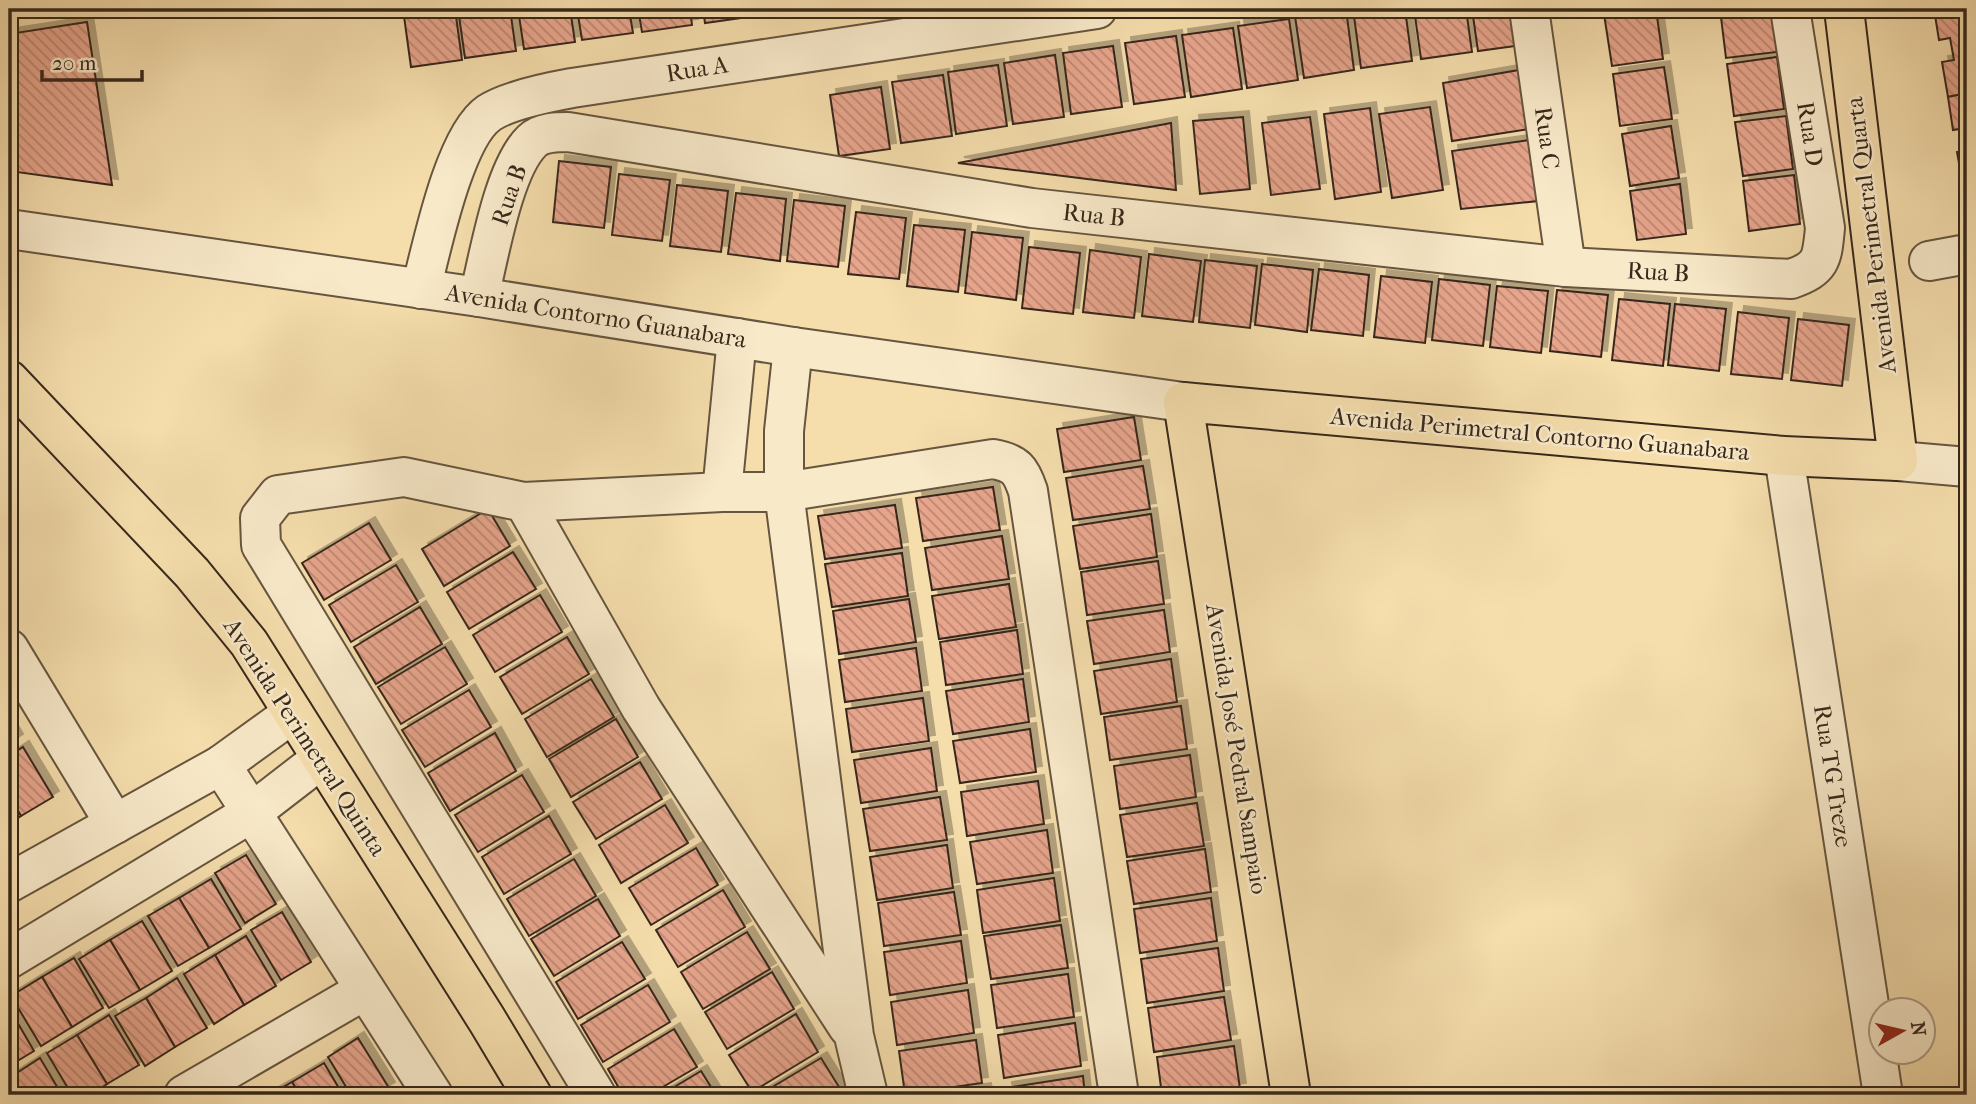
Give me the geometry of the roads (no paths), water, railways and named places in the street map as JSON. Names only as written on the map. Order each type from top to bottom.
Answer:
[{"type":"main road","name":"Avenida Perimetral Quarta","points":[[1844,9],[1898,461]]},
{"type":"main road","name":"Avenida Perimetral Quinta","points":[[9,380],[192,573],[249,643],[532,1095]]},
{"type":"main road","name":"Avenida Perimetral Contorno Guanabara","points":[[1183,402],[1784,456],[1898,461]]},
{"type":"main road","name":"Avenida José Pedral Sampaio","points":[[1183,402],[1290,1095]]},
{"type":"street","name":"Rua A","points":[[421,289],[447,187],[467,140],[488,114],[547,92],[1097,9]]},
{"type":"street","name":"Rua C","points":[[1529,9],[1566,267]]},
{"type":"street","name":"Rua D","points":[[1790,9],[1825,228],[1819,260]]},
{"type":"street","points":[[514,104],[533,140]]},
{"type":"street","name":"Rua B","points":[[479,296],[505,196],[518,162],[533,140],[551,132],[568,132],[1032,208],[1566,267],[1791,279],[1811,272],[1819,260]]},
{"type":"street","name":"Avenida Contorno Guanabara","points":[[9,229],[479,296],[793,347],[1183,402]]},
{"type":"street","points":[[1929,261],[1967,254]]},
{"type":"street","points":[[722,492],[737,338]]},
{"type":"street","points":[[793,347],[784,431],[784,492],[854,1036],[868,1095]]},
{"type":"street","name":"Rua TG Treze","points":[[1784,456],[1883,1095]]},
{"type":"street","points":[[596,1095],[261,545],[260,517],[278,495],[404,477],[524,502],[722,492],[784,492],[993,458],[1007,461],[1022,472],[1028,491],[1119,1095]]},
{"type":"street","points":[[1898,461],[1967,467]]},
{"type":"street","points":[[524,502],[641,708],[854,1036]]},
{"type":"street","points":[[9,649],[115,824]]},
{"type":"street","points":[[9,883],[220,765],[293,713]]},
{"type":"street","points":[[9,959],[251,813],[321,759]]},
{"type":"street","points":[[220,765],[433,1095]]},
{"type":"street","points":[[184,1095],[365,990]]}]
